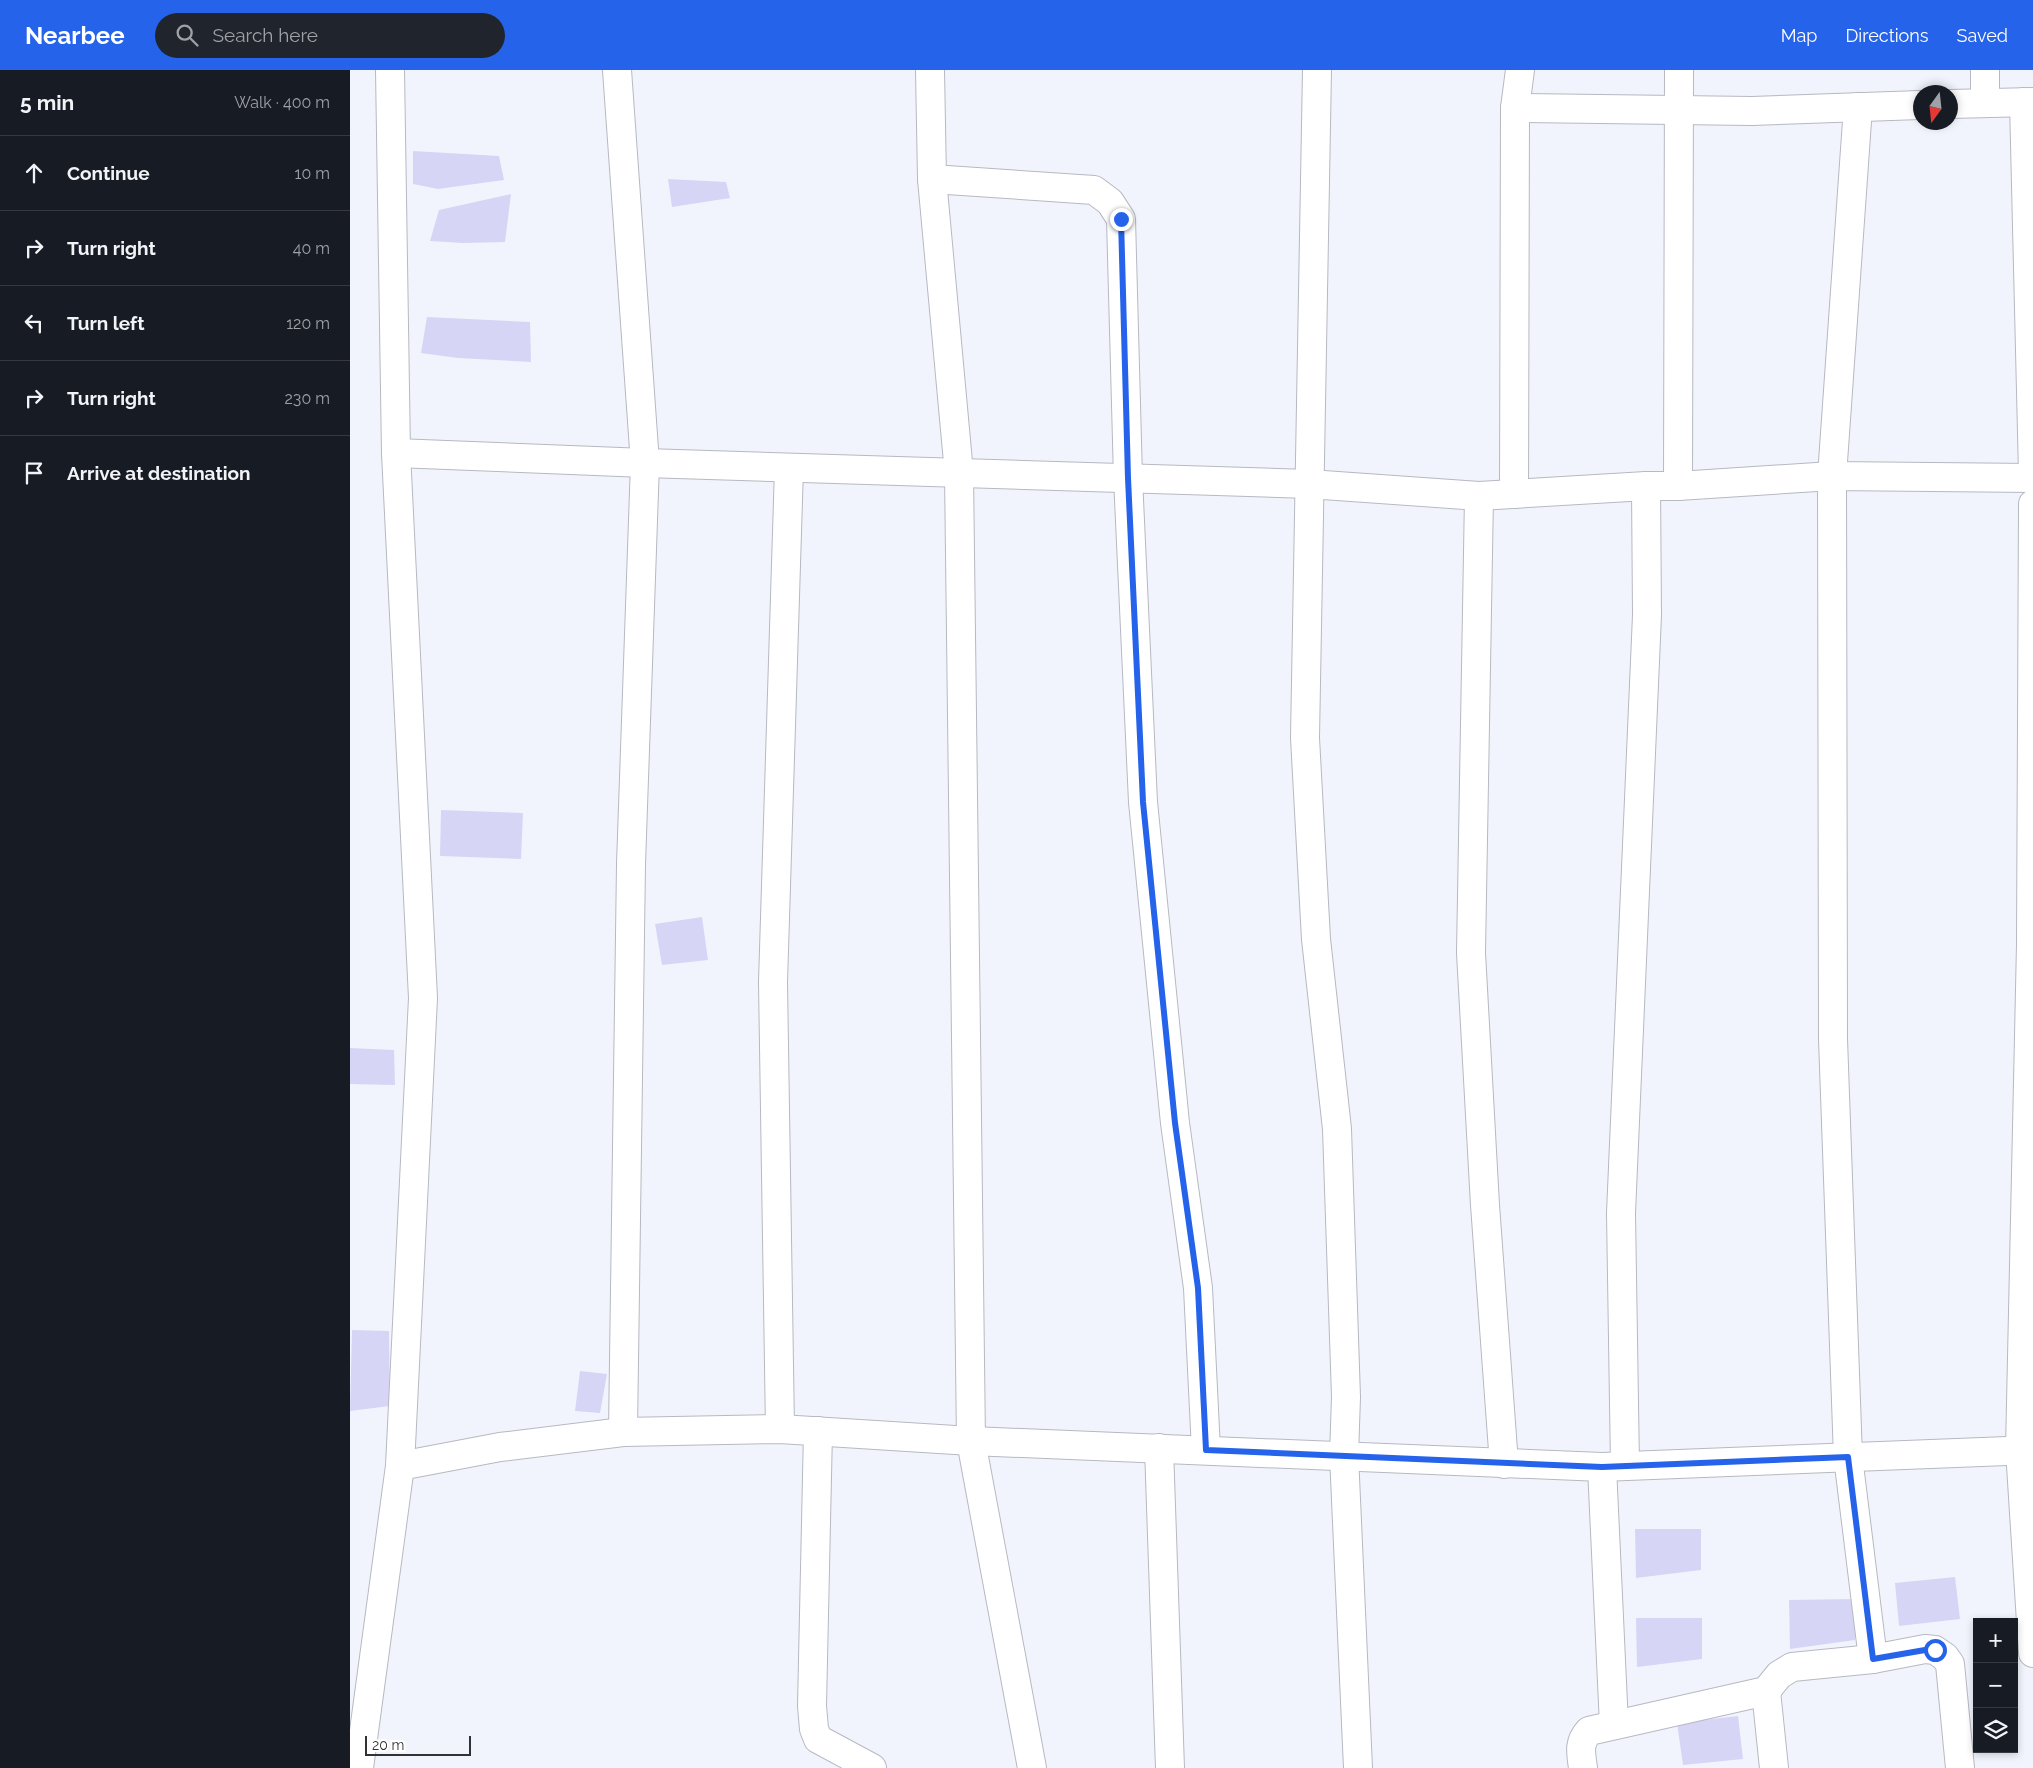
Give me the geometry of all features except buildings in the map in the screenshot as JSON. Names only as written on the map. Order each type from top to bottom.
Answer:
[{"type":"street","points":[[360,1768],[400,1466],[423,998],[396,453],[390,70]]},
{"type":"street","points":[[616,70],[645,463],[631,874],[623,1432]]},
{"type":"street","points":[[930,70],[932,179],[959,473],[971,1441],[1032,1768]]},
{"type":"street","points":[[1317,70],[1304,738],[1316,939],[1337,1129],[1346,1397],[1344,1455],[1358,1768]]},
{"type":"street","points":[[1514,494],[1515,108],[1520,70]]},
{"type":"street","points":[[1678,486],[1679,70]]},
{"type":"street","points":[[1985,70],[1985,103]]},
{"type":"street","points":[[1958,104],[2028,102],[2033,474]]},
{"type":"street","points":[[1515,108],[1752,110],[1913,105]]},
{"type":"street","points":[[1858,107],[1832,476],[1833,1039],[1848,1457],[1873,1659]]},
{"type":"street","points":[[932,179],[1094,190],[1110,202],[1121,219],[1128,478],[1143,802],[1175,1123],[1198,1288],[1206,1450]]},
{"type":"street","points":[[396,453],[789,468],[1309,484],[1479,496],[1832,476],[2033,478]]},
{"type":"street","points":[[780,1429],[773,982],[789,468]]},
{"type":"street","points":[[1614,1725],[1614,1467],[1621,1213],[1647,615],[1646,486]]},
{"type":"street","points":[[1479,496],[1471,953],[1485,1205],[1504,1464]]},
{"type":"street","points":[[2033,504],[2026,1450],[2033,1653]]},
{"type":"street","points":[[400,1466],[500,1447],[623,1432],[780,1429],[971,1441],[1614,1467],[2026,1450]]},
{"type":"street","points":[[818,1431],[812,1706],[814,1729],[818,1739],[872,1768]]},
{"type":"street","points":[[1159,1448],[1170,1768]]},
{"type":"street","points":[[1583,1768],[1580,1748],[1582,1738],[1589,1731],[1766,1691],[1779,1675],[1792,1667],[1873,1659],[1935,1650],[1945,1657],[1950,1664],[1960,1768]]},
{"type":"street","points":[[1766,1691],[1774,1768]]},
{"type":"route","points":[[1121,219],[1128,478],[1143,802],[1175,1123],[1198,1288],[1206,1450],[1602,1467],[1848,1457],[1873,1659],[1935,1650]]}]
